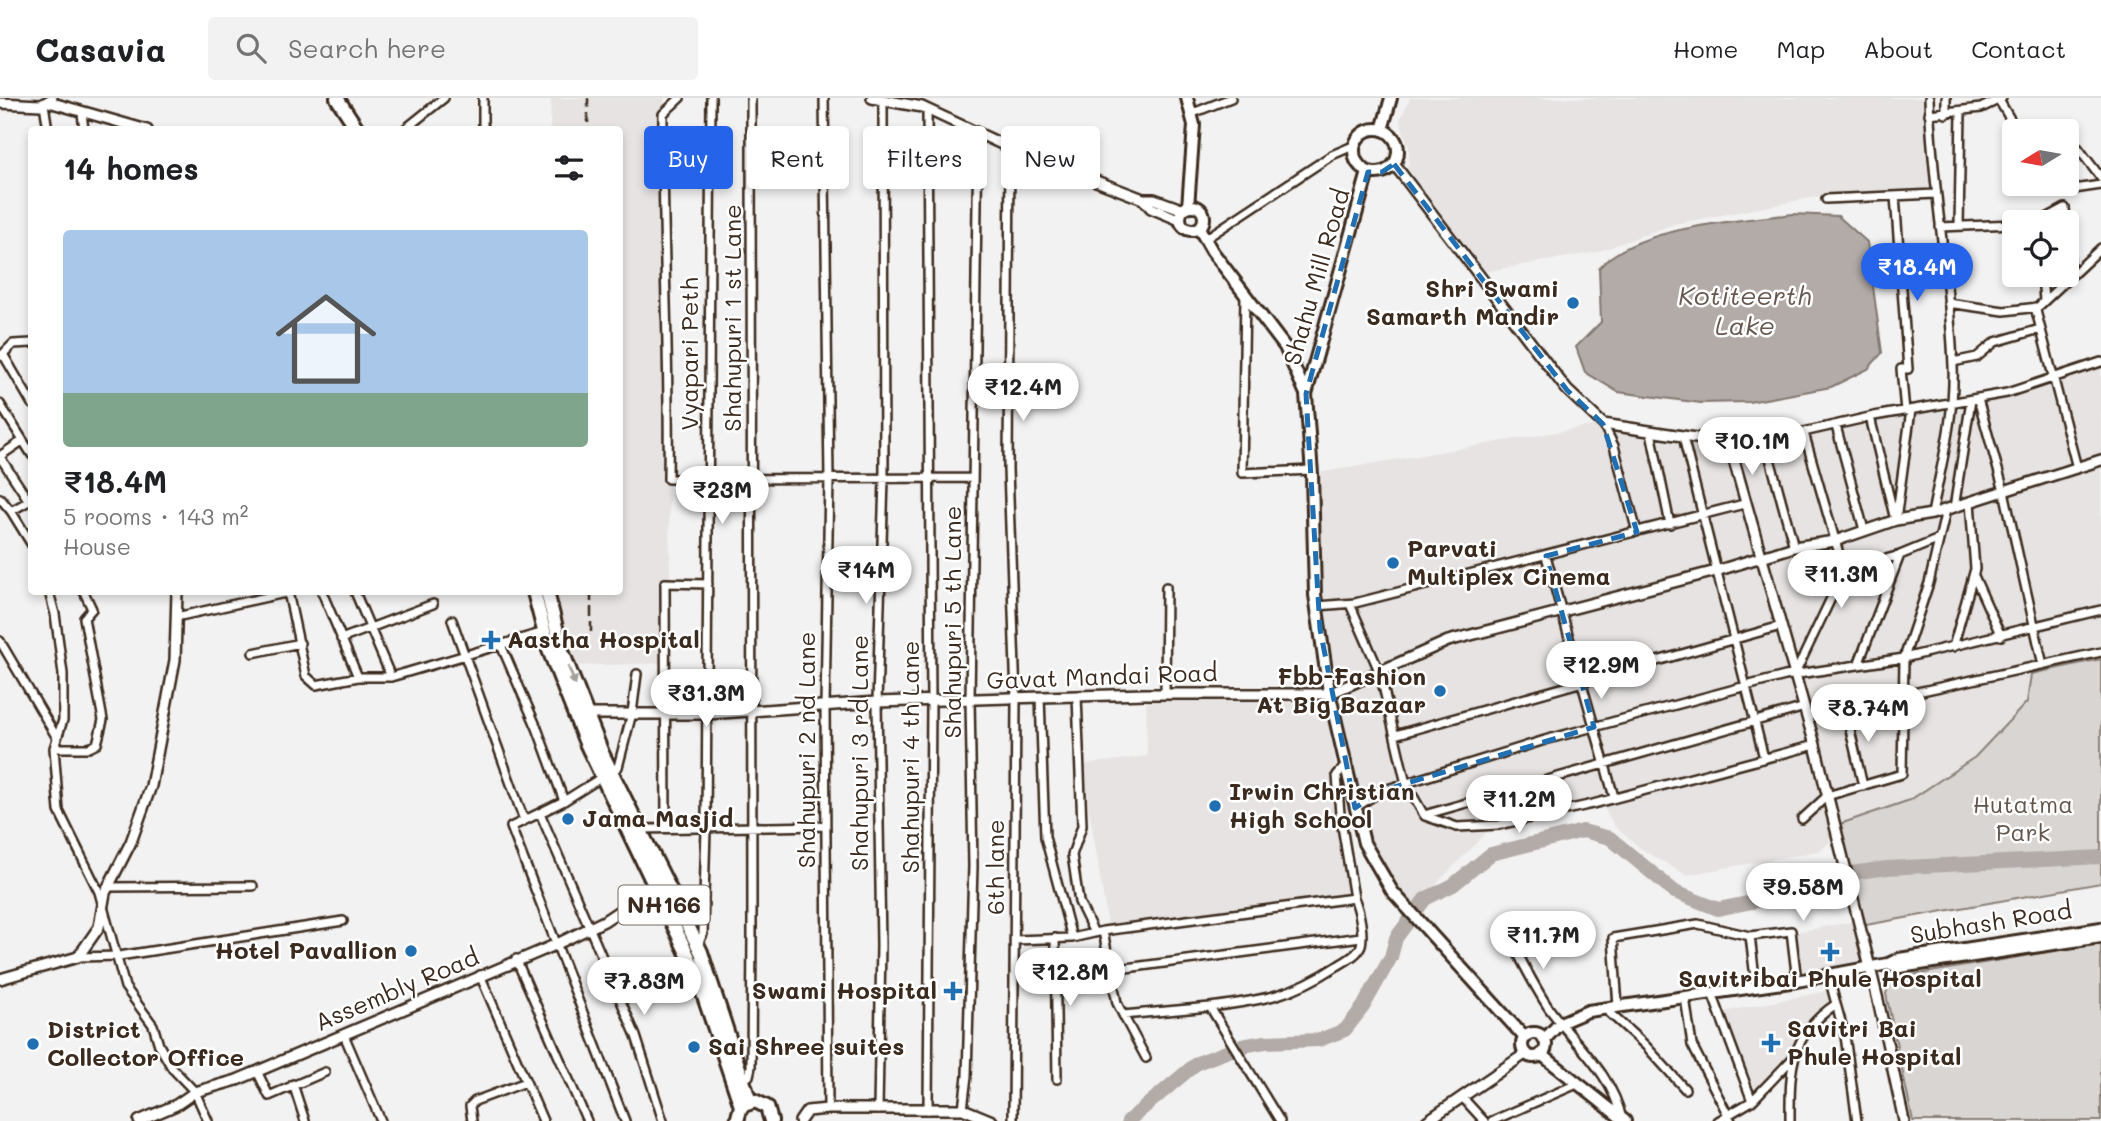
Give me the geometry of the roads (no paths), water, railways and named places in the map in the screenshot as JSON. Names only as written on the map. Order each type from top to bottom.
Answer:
[{"type":"highway","points":[[329,98],[347,126]]},
{"type":"highway","points":[[337,98],[355,126]]},
{"type":"highway","name":"NH166","points":[[535,595],[544,632],[606,775],[661,884],[698,944],[750,1103]]},
{"type":"highway","name":"NH166","points":[[548,595],[562,651],[587,713],[606,775],[638,829],[750,1103]]},
{"type":"highway","points":[[737,1121],[750,1103]]},
{"type":"highway","name":"NH166","points":[[750,1103],[767,1107],[772,1121]]},
{"type":"main road","points":[[1187,98],[1196,112]]},
{"type":"main road","points":[[1195,98],[1187,229],[1199,228]]},
{"type":"main road","points":[[1382,130],[1389,99]]},
{"type":"main road","points":[[1366,130],[1382,130],[1396,142],[1398,150],[1394,163],[1382,172],[1368,172],[1357,162],[1353,146],[1366,130]]},
{"type":"main road","name":"Shahu Mill Road","points":[[1306,394],[1368,172]]},
{"type":"main road","points":[[1187,211],[1204,219],[1199,228]]},
{"type":"main road","points":[[1199,228],[1285,347],[1306,394],[1317,606],[1329,694],[1364,843],[1392,891],[1474,985],[1525,1038]]},
{"type":"main road","name":"Subhash Road","points":[[1544,1040],[1560,1023],[1604,1008],[1797,981],[1888,964],[1899,959],[2101,928]]},
{"type":"main road","name":"Subhash Road","points":[[1888,964],[1900,967],[2101,937]]},
{"type":"main road","points":[[1535,1034],[1544,1040],[1541,1054],[1534,1057],[1525,1054],[1522,1046],[1525,1038],[1535,1034]]},
{"type":"main road","points":[[1541,1054],[1623,1120]]},
{"type":"street","points":[[409,126],[444,98]]},
{"type":"street","points":[[483,98],[483,126]]},
{"type":"street","points":[[680,98],[663,114],[668,479],[973,478]]},
{"type":"street","name":"Vyapari Peth","points":[[698,944],[703,934],[706,830],[711,98]]},
{"type":"street","name":"Shahupuri 1 st Lane","points":[[743,1080],[749,1076],[751,1067],[751,98]]},
{"type":"street","name":"Shahupuri 2 nd Lane","points":[[824,98],[829,480],[825,707],[828,1109]]},
{"type":"street","points":[[872,98],[883,102],[924,105],[963,126]]},
{"type":"street","points":[[1196,112],[1231,98]]},
{"type":"street","points":[[1929,98],[1953,362],[1952,403],[1932,514]]},
{"type":"street","points":[[1946,98],[1946,114]]},
{"type":"street","points":[[1979,98],[1981,108]]},
{"type":"street","points":[[1929,114],[1981,108],[2001,99],[2011,119]]},
{"type":"street","points":[[0,103],[48,100],[82,113],[133,126]]},
{"type":"street","points":[[48,100],[48,126]]},
{"type":"street","name":"Shahupuri 3 rd Lane","points":[[878,1110],[881,945],[877,702],[884,479],[883,102]]},
{"type":"street","name":"Shahupuri 4 th Lane","points":[[924,105],[931,702],[928,1110]]},
{"type":"street","points":[[1959,226],[1961,112]]},
{"type":"street","points":[[82,113],[84,126]]},
{"type":"street","points":[[1205,239],[1332,155],[1353,146]]},
{"type":"street","points":[[2079,149],[2101,178]]},
{"type":"street","points":[[1394,163],[1509,310],[1567,390],[1603,424],[1614,446],[1637,532]]},
{"type":"street","points":[[1100,183],[1143,199],[1151,208],[1187,211]]},
{"type":"street","points":[[2079,188],[2101,186]]},
{"type":"street","name":"Shahupuri 5 th Lane","points":[[963,1110],[967,1076],[973,866],[970,700],[977,189]]},
{"type":"street","name":"6th lane","points":[[1010,189],[1008,469],[1016,698],[1013,1121]]},
{"type":"street","points":[[1826,199],[1936,194]]},
{"type":"street","points":[[1895,196],[1908,369],[1901,369],[1908,410],[1896,520]]},
{"type":"street","points":[[1940,227],[2002,224]]},
{"type":"street","points":[[2079,269],[2101,248]]},
{"type":"street","points":[[2043,287],[2044,301]]},
{"type":"street","points":[[1948,303],[2004,311],[2035,307],[2059,287]]},
{"type":"street","points":[[1245,293],[1241,473],[1312,470]]},
{"type":"street","points":[[2035,307],[2051,378],[2077,468]]},
{"type":"street","points":[[1953,362],[1977,357],[1995,342],[2040,329]]},
{"type":"street","points":[[28,343],[13,344],[1,355],[28,398]]},
{"type":"street","points":[[1603,424],[1728,443],[1765,440],[1870,417],[2007,393],[2101,362]]},
{"type":"street","points":[[1974,399],[2004,491],[2043,665]]},
{"type":"street","points":[[1802,819],[1827,796],[1902,774],[1904,658],[1950,509],[1974,399]]},
{"type":"street","points":[[0,404],[28,449]]},
{"type":"street","points":[[1870,417],[1896,520]]},
{"type":"street","points":[[1836,426],[1864,530]]},
{"type":"street","points":[[1651,432],[1670,524]]},
{"type":"street","points":[[1795,674],[1844,571],[1804,433]]},
{"type":"street","points":[[1683,437],[1764,758]]},
{"type":"street","points":[[1765,440],[1794,547]]},
{"type":"street","points":[[22,441],[0,457],[28,499]]},
{"type":"street","points":[[1728,443],[1815,745],[1904,1121]]},
{"type":"street","points":[[1329,694],[1448,641],[1716,572],[1794,547],[1835,541],[1896,520],[1950,509],[2101,460]]},
{"type":"street","points":[[1,501],[28,539]]},
{"type":"street","points":[[1953,647],[1974,575],[1970,502]]},
{"type":"street","points":[[10,511],[28,503]]},
{"type":"street","points":[[1317,606],[1350,604],[1744,504]]},
{"type":"street","points":[[1844,571],[1900,555],[1939,539]]},
{"type":"street","points":[[1858,665],[1900,555]]},
{"type":"street","points":[[1546,556],[1614,797]]},
{"type":"street","points":[[1974,575],[2001,636]]},
{"type":"street","points":[[666,828],[665,583],[708,584]]},
{"type":"street","points":[[1165,694],[1166,587]]},
{"type":"street","points":[[50,595],[63,674],[63,720],[54,748],[59,811],[102,901],[119,956],[125,987],[153,1026],[159,1045],[172,1068],[195,1092],[208,1121]]},
{"type":"street","points":[[54,748],[89,748],[97,744],[103,720],[84,618],[92,609],[85,595]]},
{"type":"street","points":[[78,957],[99,927],[102,901],[131,842],[151,786],[174,660],[177,595]]},
{"type":"street","points":[[176,617],[275,595]]},
{"type":"street","points":[[290,595],[306,676],[310,683],[324,684],[358,677],[391,677],[544,632]]},
{"type":"street","points":[[323,595],[358,677]]},
{"type":"street","points":[[356,595],[391,677]]},
{"type":"street","points":[[341,639],[433,604]]},
{"type":"street","points":[[1350,604],[1380,673],[1406,784],[1424,815],[1457,827],[1499,825],[1815,745]]},
{"type":"street","points":[[1355,807],[1381,792],[1406,784],[1594,727],[1746,686],[1795,674],[1904,658],[2101,610]]},
{"type":"street","points":[[452,620],[524,820]]},
{"type":"street","points":[[1395,735],[1781,626]]},
{"type":"street","points":[[0,641],[57,737]]},
{"type":"street","points":[[253,653],[300,643]]},
{"type":"street","points":[[501,645],[537,728],[564,801]]},
{"type":"street","points":[[1424,815],[1755,720],[1845,708],[2101,652]]},
{"type":"street","points":[[625,1121],[511,827],[564,801],[606,775],[622,759],[637,674]]},
{"type":"street","name":"Gavat Mandai Road","points":[[825,707],[877,702],[1077,696],[1329,694]]},
{"type":"street","points":[[1077,696],[1082,826],[1072,855],[1079,902],[1089,934]]},
{"type":"street","points":[[1040,698],[1045,837],[1072,938]]},
{"type":"street","points":[[587,713],[707,714],[825,707]]},
{"type":"street","points":[[1845,708],[1863,786]]},
{"type":"street","points":[[1123,1015],[1210,1007],[1282,996],[1308,985],[1354,955],[1361,945],[1361,937],[1340,814],[1337,775],[1345,766]]},
{"type":"street","points":[[540,813],[591,926],[636,1036],[663,1121]]},
{"type":"street","points":[[638,829],[825,826]]},
{"type":"street","name":"Assembly Road","points":[[139,1121],[176,1105],[195,1092],[257,1071],[555,944],[661,884]]},
{"type":"street","points":[[108,887],[253,886]]},
{"type":"street","points":[[1015,940],[1072,938],[1103,931],[1354,898]]},
{"type":"street","points":[[0,979],[78,957],[119,956],[343,921]]},
{"type":"street","points":[[1618,1006],[1613,938],[1698,924],[1750,936],[1791,931],[1797,981]]},
{"type":"street","points":[[1506,930],[1532,980],[1560,1023],[1605,1075],[1617,1098],[1623,1120]]},
{"type":"street","points":[[1103,931],[1123,1015],[1146,1058]]},
{"type":"street","points":[[1750,936],[1756,986]]},
{"type":"street","points":[[1111,970],[1361,937]]},
{"type":"street","points":[[1055,938],[1057,1079]]},
{"type":"street","points":[[516,960],[587,1121]]},
{"type":"street","points":[[1828,974],[1845,1036],[1857,1121]]},
{"type":"street","points":[[480,975],[543,1121]]},
{"type":"street","points":[[1712,993],[1752,1101]]},
{"type":"street","points":[[1685,996],[1692,1045],[1730,1118]]},
{"type":"street","points":[[1790,1121],[1798,1041],[1805,1031],[1836,1004]]},
{"type":"street","points":[[1210,1007],[1280,1121]]},
{"type":"street","points":[[1604,1008],[1645,1045],[1685,1089]]},
{"type":"street","points":[[344,1035],[381,1121]]},
{"type":"street","points":[[1427,1121],[1525,1054]]},
{"type":"street","points":[[1718,1121],[1730,1118],[1752,1101],[1779,1069],[1795,1056]]},
{"type":"street","points":[[257,1071],[269,1096],[325,1072]]},
{"type":"street","points":[[472,1121],[470,1105],[475,1101],[526,1082]]},
{"type":"street","points":[[293,1084],[305,1121]]},
{"type":"street","points":[[1492,1121],[1577,1084]]},
{"type":"street","points":[[1463,1098],[1484,1121]]},
{"type":"street","points":[[800,1121],[807,1111],[828,1109],[963,1110],[992,1121]]},
{"type":"water","name":"Kotiteerth Lake","points":[[1793,214],[1838,216],[1867,242],[1882,353],[1868,369],[1831,387],[1749,402],[1701,403],[1618,392],[1585,372],[1576,347],[1601,322],[1599,268],[1615,254],[1662,234],[1718,223]]},
{"type":"waterway","points":[[1128,1121],[1197,1063],[1242,1046],[1265,1042],[1319,1040],[1345,1030],[1363,1007],[1391,957],[1396,938],[1425,899],[1453,885],[1491,854],[1583,831],[1610,838],[1675,892],[1718,909],[1757,901],[1804,880],[1887,868],[2101,857]]},
{"type":"railway","points":[[588,98],[588,126]]},
{"type":"railway","points":[[591,595],[591,636]]},
{"type":"place","name":"Shri Swami Samarth Mandir","points":[[1573,303]]},
{"type":"place","name":"Parvati Multiplex Cinema","points":[[1393,563]]},
{"type":"place","name":"Aastha Hospital","points":[[491,640]]},
{"type":"place","name":"Fbb-Fashion At Big Bazaar","points":[[1440,691]]},
{"type":"place","name":"Irwin Christian High School","points":[[1215,806]]},
{"type":"place","name":"Jama Masjid","points":[[568,819]]},
{"type":"place","name":"Hotel Pavallion","points":[[411,951]]},
{"type":"place","name":"Savitribai Phule Hospital","points":[[1830,952]]},
{"type":"place","name":"Swami Hospital","points":[[953,991]]},
{"type":"place","name":"Savitri Bai Phule Hospital","points":[[1771,1043]]},
{"type":"place","name":"District Collector Office","points":[[33,1044]]},
{"type":"place","name":"Sai Shree suites","points":[[694,1047]]},
{"type":"park label","name":"Hutatma Park","points":[[2023,819]]}]
